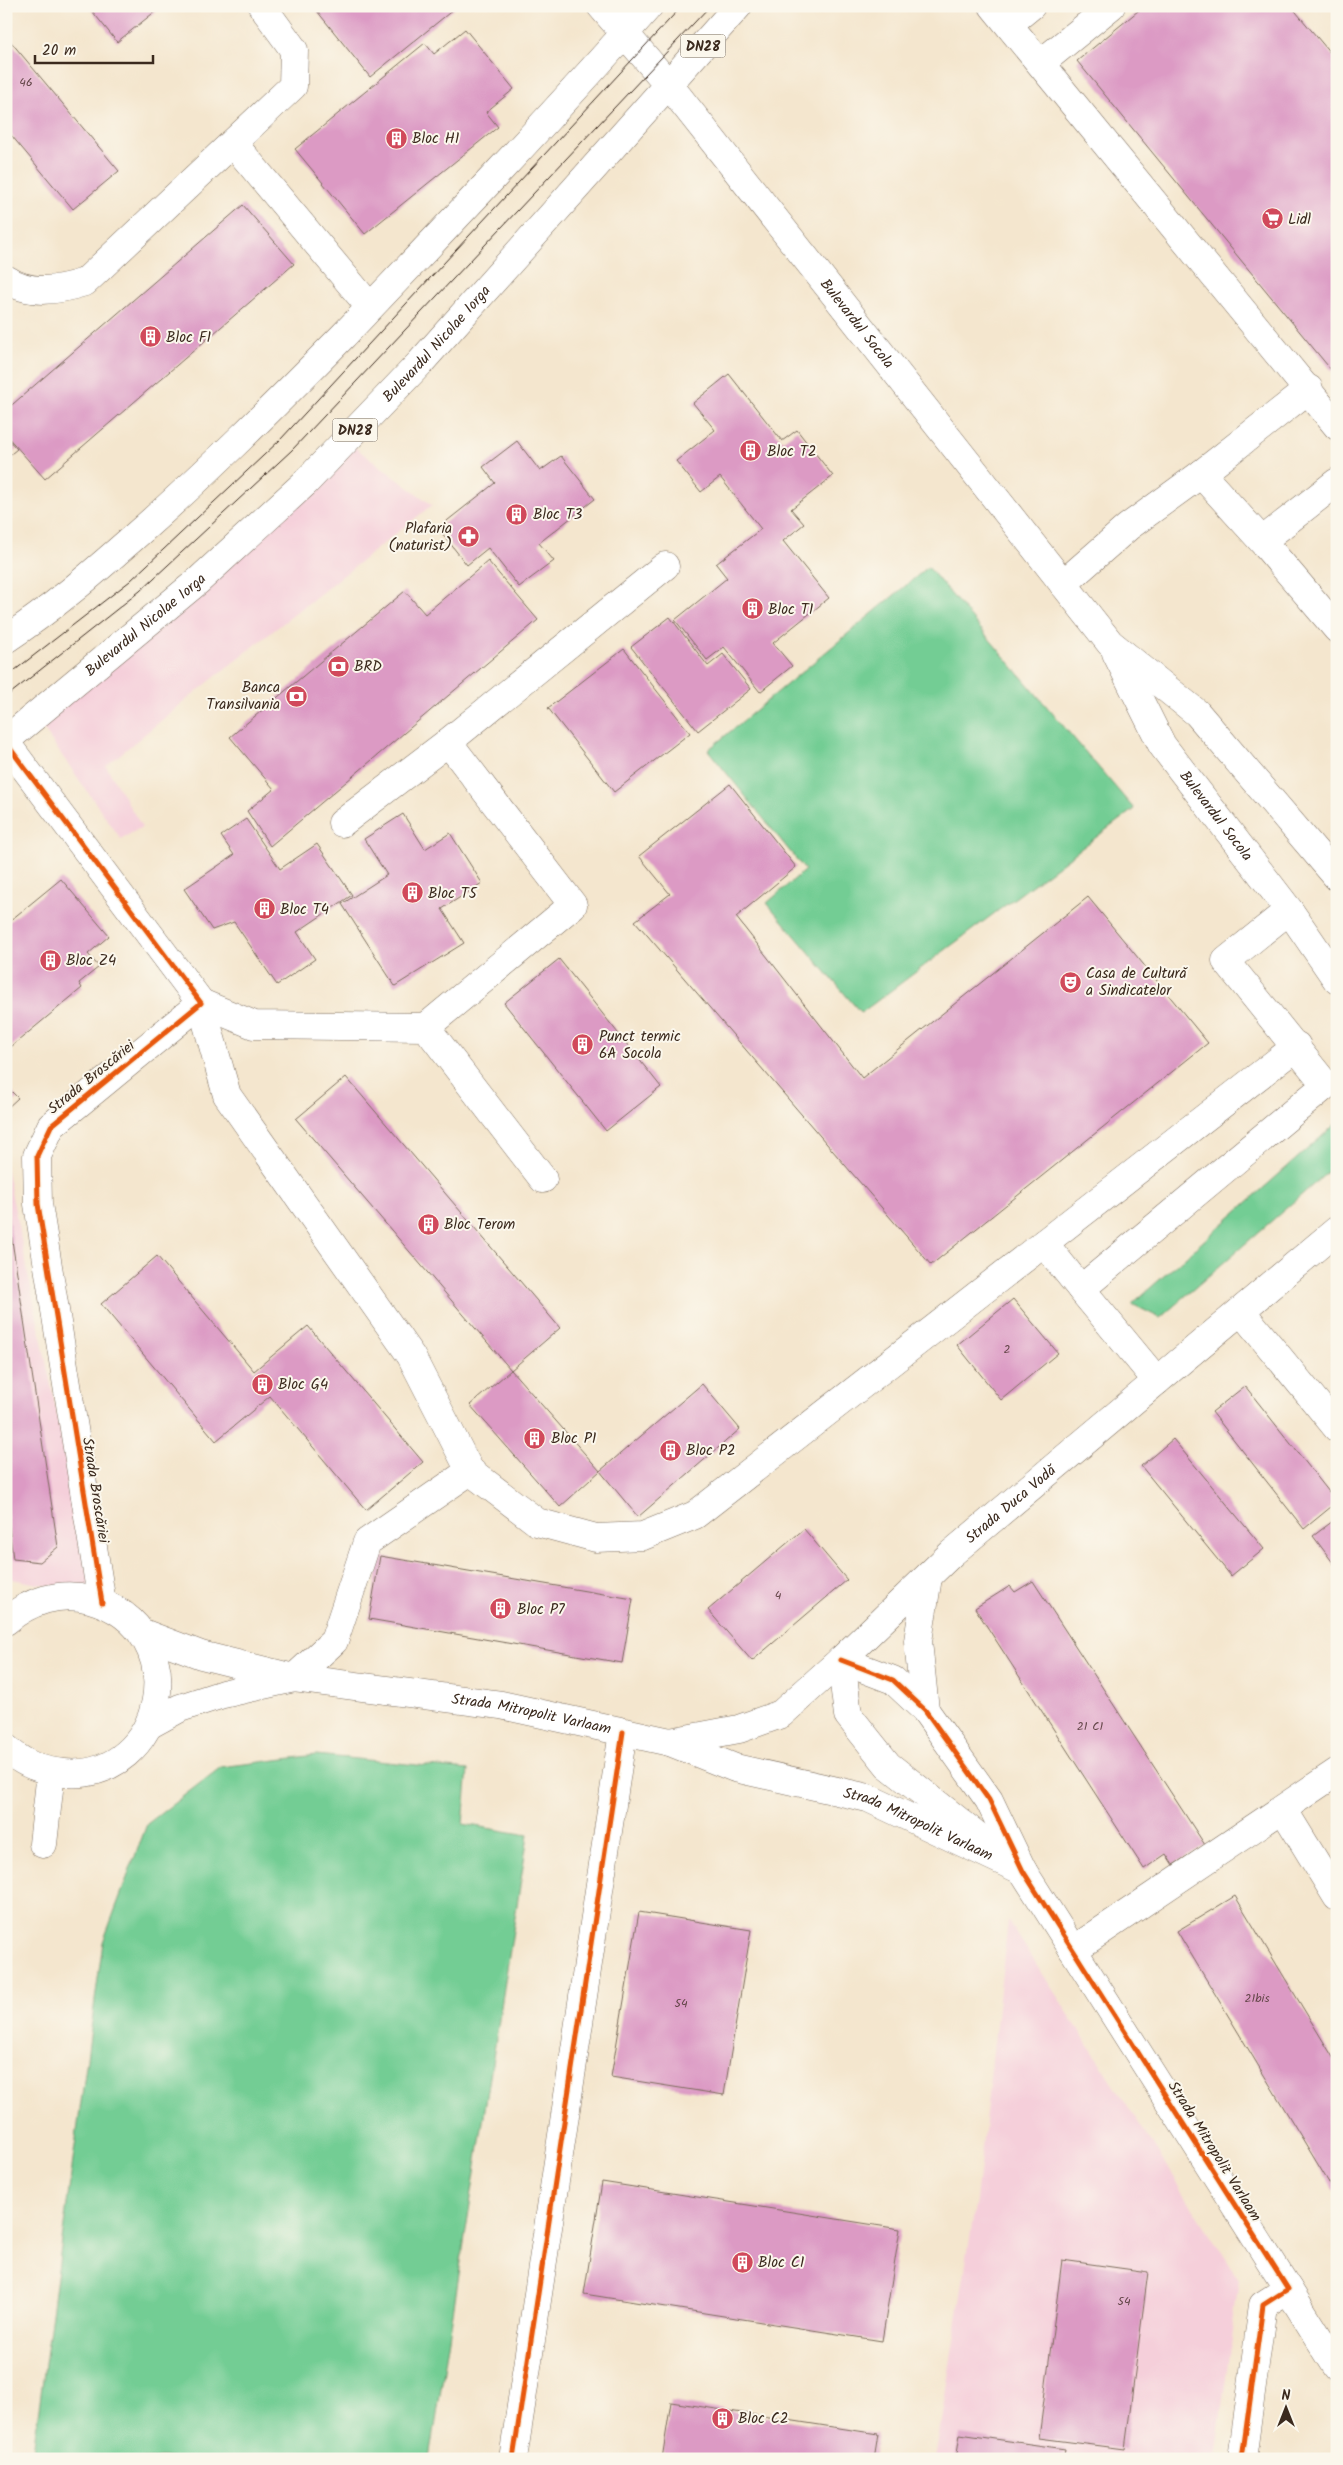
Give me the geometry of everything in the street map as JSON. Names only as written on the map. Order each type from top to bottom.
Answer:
[{"type":"street","points":[[6,279],[33,290],[58,290],[85,282],[293,86],[294,50],[262,6]]},
{"type":"street","name":"Bulevardul Socola","points":[[601,6],[669,85],[1027,535],[1110,643],[1162,744],[1289,910],[1337,980]]},
{"type":"street","points":[[6,639],[34,621],[88,578],[187,490],[278,402],[370,307],[649,6]]},
{"type":"street","name":"DN28","points":[[669,85],[738,6]]},
{"type":"street","points":[[1030,6],[1001,15],[1309,389],[1337,426]]},
{"type":"street","points":[[1040,63],[1111,6]]},
{"type":"street","name":"Bulevardul Nicolae Iorga","points":[[6,742],[198,581],[305,482],[420,363],[669,85]]},
{"type":"street","points":[[233,143],[370,307]]},
{"type":"street","points":[[1063,584],[1128,527],[1201,474],[1309,389]]},
{"type":"street","points":[[1201,474],[1262,540],[1337,629]]},
{"type":"street","points":[[1262,540],[1337,482]]},
{"type":"street","points":[[342,823],[448,742],[665,566]]},
{"type":"street","name":"Bulevardul Socola","points":[[1110,643],[1197,713],[1337,877]]},
{"type":"street","points":[[6,742],[202,1003],[227,1095],[411,1356],[470,1470],[537,1522],[596,1538],[644,1536],[695,1515],[1297,1046]]},
{"type":"street","points":[[202,1003],[254,1025],[426,1027],[573,905],[448,742]]},
{"type":"street","points":[[1081,1289],[1326,1085],[1297,1046],[1226,961],[1289,910]]},
{"type":"street","name":"Strada Broscăriei","points":[[102,1603],[38,1204],[36,1156],[51,1126],[202,1003]]},
{"type":"street","points":[[426,1027],[543,1179]]},
{"type":"street","name":"Strada Duca Vodă","points":[[670,1742],[739,1729],[781,1714],[841,1660],[959,1547],[1337,1230]]},
{"type":"street","points":[[1044,1243],[1157,1381]]},
{"type":"street","points":[[1241,1311],[1337,1428]]},
{"type":"street","points":[[294,1678],[334,1641],[367,1542],[470,1470]]},
{"type":"street","points":[[925,1710],[918,1641],[928,1577]]},
{"type":"street","name":"Strada Mitropolit Varlaam","points":[[6,1595],[40,1599],[64,1596],[84,1598],[102,1603],[124,1616],[143,1633],[202,1655],[294,1678],[501,1704],[670,1742],[736,1768],[868,1798],[1023,1871],[1337,2367]]},
{"type":"street","name":"Strada Mitropolit Varlaam","points":[[6,1622],[40,1599]]},
{"type":"street","name":"Strada Mitropolit Varlaam","points":[[6,1748],[31,1766],[51,1772],[74,1774],[97,1770],[118,1759],[135,1744],[149,1725],[156,1703],[158,1679],[153,1656],[143,1633]]},
{"type":"street","points":[[841,1660],[893,1680],[925,1710],[989,1800],[1023,1871],[888,1765],[848,1715],[841,1660]]},
{"type":"street","name":"Strada Mitropolit Varlaam","points":[[149,1725],[188,1706],[223,1694],[294,1678]]},
{"type":"street","points":[[513,2459],[622,1732]]},
{"type":"street","points":[[43,1844],[51,1772]]},
{"type":"street","points":[[1073,1950],[1337,1772]]},
{"type":"street","points":[[1283,1809],[1337,1897]]},
{"type":"street","points":[[1242,2459],[1263,2305],[1288,2289]]},
{"type":"shaded area","points":[[353,446],[432,505],[196,692],[106,766],[142,827],[121,839],[39,723]]},
{"type":"shaded area","points":[[6,1167],[94,1594],[6,1578]]},
{"type":"shaded area","points":[[1008,1920],[1239,2279],[1215,2459],[935,2459],[976,2200]]},
{"type":"green space","points":[[928,567],[1134,809],[861,1013],[767,903],[805,870],[708,750]]},
{"type":"green space","points":[[1337,1123],[1337,1164],[1160,1318],[1132,1304]]},
{"type":"green space","points":[[316,1755],[468,1770],[463,1824],[528,1835],[430,2459],[32,2459],[103,1942],[147,1824],[221,1767]]},
{"type":"building","points":[[88,6],[162,6],[117,42]]},
{"type":"building","points":[[313,6],[452,6],[454,9],[370,77]]},
{"type":"building","name":"Lidl","points":[[1144,6],[1291,6],[1337,61],[1337,377],[1077,61]]},
{"type":"building","name":"Bloc H1","points":[[465,29],[514,89],[486,112],[498,127],[365,234],[295,149],[425,43],[434,54]]},
{"type":"building","points":[[6,36],[119,171],[73,209],[6,129]]},
{"type":"building","name":"Bloc F1","points":[[243,205],[294,264],[45,479],[6,435],[6,410]]},
{"type":"building","points":[[729,374],[782,441],[797,430],[833,476],[791,509],[804,524],[783,541],[829,598],[773,643],[792,666],[760,692],[724,647],[707,660],[675,620],[727,578],[716,564],[761,529],[720,477],[701,492],[676,461],[715,430],[693,403]]},
{"type":"building","points":[[6,437],[17,449],[6,458]]},
{"type":"building","name":"Bloc T3","points":[[517,441],[540,471],[561,456],[595,499],[539,543],[554,561],[519,587],[488,548],[467,565],[438,528],[495,483],[483,467]]},
{"type":"building","points":[[488,561],[538,620],[270,846],[247,811],[274,789],[230,737],[405,591],[425,614]]},
{"type":"building","points":[[670,617],[708,666],[723,654],[751,689],[698,731],[631,647]]},
{"type":"building","points":[[624,649],[690,733],[614,792],[548,708]]},
{"type":"building","name":"Casa de Cultură a Sindicatelor","points":[[730,784],[796,867],[736,917],[862,1078],[1088,897],[1208,1043],[931,1265],[635,921],[670,894],[639,856]]},
{"type":"building","name":"Bloc T5","points":[[403,814],[425,849],[450,833],[482,883],[442,909],[464,943],[395,986],[342,904],[387,875],[364,839]]},
{"type":"building","name":"Bloc T4","points":[[246,819],[280,869],[317,844],[352,895],[297,932],[315,959],[277,985],[234,922],[212,930],[184,889],[234,855],[221,836]]},
{"type":"building","name":"Bloc Z4","points":[[61,879],[109,936],[88,954],[99,967],[79,983],[82,988],[6,1051],[6,924]]},
{"type":"building","name":"Punct termic 6A Socola","points":[[559,959],[661,1087],[606,1131],[504,1003]]},
{"type":"building","name":"Bloc Terom","points":[[346,1077],[560,1328],[511,1370],[296,1119]]},
{"type":"building","points":[[6,1086],[18,1098],[6,1109]]},
{"type":"building","points":[[6,1200],[58,1547],[40,1562],[13,1559],[6,1503]]},
{"type":"building","name":"Bloc G4","points":[[157,1256],[254,1371],[308,1326],[423,1462],[366,1510],[270,1396],[216,1441],[101,1304]]},
{"type":"building","points":[[1013,1299],[1058,1353],[1001,1400],[957,1345]]},
{"type":"building","name":"Bloc P1","points":[[511,1370],[600,1471],[560,1507],[470,1405]]},
{"type":"building","name":"Bloc P2","points":[[702,1384],[740,1429],[638,1517],[600,1471]]},
{"type":"building","points":[[1245,1386],[1337,1502],[1304,1529],[1212,1412]]},
{"type":"building","points":[[1173,1439],[1264,1549],[1231,1576],[1141,1466]]},
{"type":"building","points":[[1337,1518],[1337,1568],[1313,1536]]},
{"type":"building","points":[[804,1529],[847,1580],[752,1661],[708,1610]]},
{"type":"building","name":"Bloc P7","points":[[380,1556],[633,1599],[622,1663],[369,1619]]},
{"type":"building","points":[[1033,1581],[1205,1845],[1173,1865],[1166,1854],[1144,1869],[975,1608],[1010,1586],[1015,1592]]},
{"type":"building","points":[[1235,1896],[1337,2064],[1337,2196],[1177,1931]]},
{"type":"building","points":[[639,1912],[751,1930],[724,2095],[611,2077]]},
{"type":"building","name":"Bloc C1","points":[[602,2182],[900,2229],[882,2341],[584,2294]]},
{"type":"building","points":[[1062,2260],[1148,2272],[1125,2449],[1039,2438]]},
{"type":"building","name":"Bloc C2","points":[[671,2402],[878,2434],[874,2459],[662,2459]]},
{"type":"building","points":[[960,2434],[1065,2449],[1063,2459],[956,2459]]},
{"type":"tram line","points":[[6,677],[130,581],[280,440],[682,6]]},
{"type":"tram line","points":[[6,697],[140,591],[292,450],[710,6]]},
{"type":"cycle path","points":[[6,743],[201,1003],[51,1126],[37,1156],[38,1204],[102,1603]]},
{"type":"cycle path","points":[[841,1660],[893,1680],[925,1710],[989,1800],[1023,1871],[1288,2289],[1263,2305],[1242,2459]]},
{"type":"cycle path","points":[[513,2459],[623,1732]]},
{"type":"place","name":"Bloc H1","points":[[396,138]]},
{"type":"place","name":"Lidl","points":[[1272,219]]},
{"type":"place","name":"Bloc F1","points":[[150,337]]},
{"type":"place","name":"Bloc T2","points":[[751,451]]},
{"type":"place","name":"Bloc T3","points":[[517,514]]},
{"type":"place","name":"Plafaria (naturist)","points":[[468,537]]},
{"type":"place","name":"Bloc T1","points":[[752,609]]},
{"type":"place","name":"BRD","points":[[338,666]]},
{"type":"place","name":"Banca Transilvania","points":[[296,696]]},
{"type":"place","name":"Bloc T5","points":[[412,893]]},
{"type":"place","name":"Bloc T4","points":[[264,909]]},
{"type":"place","name":"Bloc Z4","points":[[50,960]]},
{"type":"place","name":"Casa de Cultură a Sindicatelor","points":[[1070,982]]},
{"type":"place","name":"Punct termic 6A Socola","points":[[583,1045]]},
{"type":"place","name":"Bloc Terom","points":[[428,1224]]},
{"type":"place","name":"Bloc G4","points":[[262,1384]]},
{"type":"place","name":"Bloc P1","points":[[535,1438]]},
{"type":"place","name":"Bloc P2","points":[[670,1450]]},
{"type":"place","name":"Bloc P7","points":[[501,1609]]},
{"type":"place","name":"Bloc C1","points":[[742,2262]]},
{"type":"place","name":"Bloc C2","points":[[722,2418]]}]
